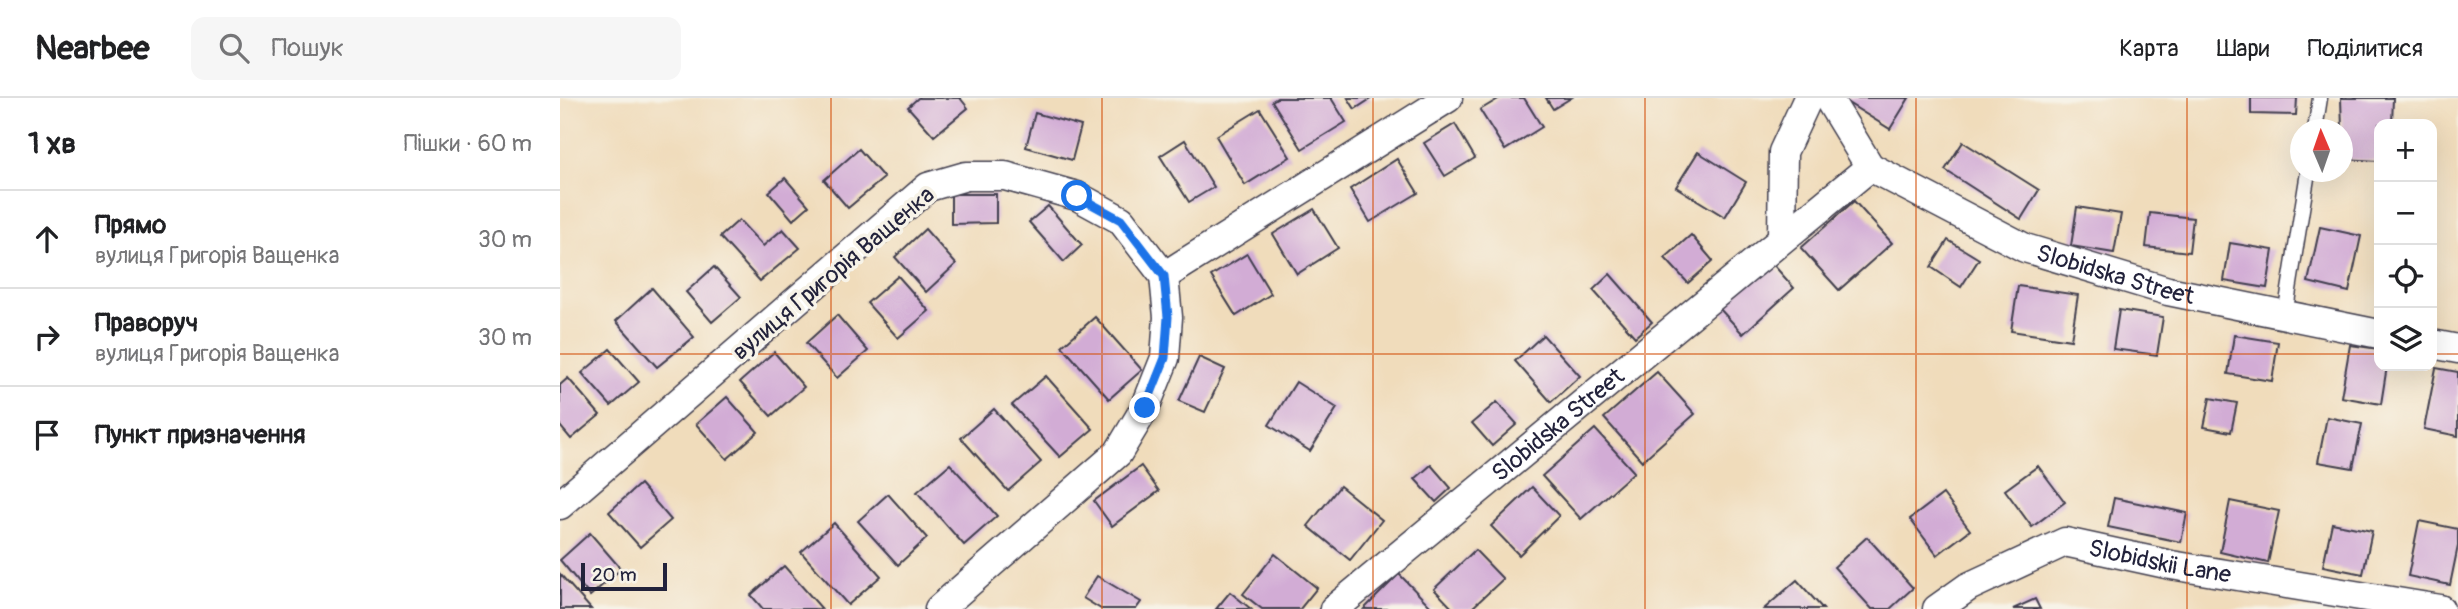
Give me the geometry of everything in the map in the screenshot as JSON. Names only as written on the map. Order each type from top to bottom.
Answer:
[{"type":"street","points":[[939,609],[1118,453],[1145,408],[1165,358],[1168,317],[1164,276],[1448,98]]},
{"type":"street","points":[[1782,238],[1783,152],[1808,98]]},
{"type":"street","points":[[1828,98],[1870,167]]},
{"type":"street","name":"Slobidska Street","points":[[1334,609],[1870,167],[2025,248],[2168,291],[2374,333]]},
{"type":"street","name":"вулиця Григорія Ващенка","points":[[560,505],[928,187],[966,176],[1004,176],[1077,196],[1121,220],[1164,276]]},
{"type":"street","points":[[2437,345],[2458,349]]},
{"type":"street","name":"Slobidskii Lane","points":[[1937,609],[1968,587],[2065,542],[2171,565],[2440,609]]},
{"type":"lane","points":[[2317,119],[2320,98]]},
{"type":"lane","points":[[2285,315],[2306,182]]},
{"type":"building","points":[[918,98],[960,98],[968,108],[934,136],[908,107]]},
{"type":"building","points":[[1277,98],[1331,98],[1346,122],[1302,149],[1272,101]]},
{"type":"building","points":[[1348,98],[1372,98],[1355,109]]},
{"type":"building","points":[[1500,98],[1524,98],[1542,127],[1505,150],[1480,110]]},
{"type":"building","points":[[1546,98],[1571,98],[1553,109]]},
{"type":"building","points":[[1840,98],[1909,98],[1890,129]]},
{"type":"building","points":[[2251,98],[2297,98],[2296,115],[2251,114]]},
{"type":"building","points":[[2341,98],[2393,98],[2392,119],[2374,119],[2374,161],[2353,160],[2353,119],[2342,119]]},
{"type":"building","points":[[1260,109],[1290,157],[1245,185],[1216,136]]},
{"type":"building","points":[[1035,113],[1081,126],[1072,160],[1026,147]]},
{"type":"building","points":[[1455,124],[1475,158],[1445,176],[1424,143]]},
{"type":"building","points":[[1185,140],[1214,187],[1189,202],[1160,156]]},
{"type":"building","points":[[1963,142],[2039,190],[2021,219],[1945,170]]},
{"type":"building","points":[[859,149],[884,178],[848,208],[824,180]]},
{"type":"building","points":[[1698,152],[1746,182],[1725,217],[1676,187]]},
{"type":"building","points":[[1397,159],[1418,193],[1370,222],[1350,189]]},
{"type":"building","points":[[785,178],[809,206],[793,220],[769,192]]},
{"type":"building","points":[[951,194],[996,194],[996,223],[951,224]]},
{"type":"building","points":[[1854,201],[1892,243],[1839,290],[1801,248]]},
{"type":"building","points":[[1048,206],[1082,245],[1064,262],[1029,222]]},
{"type":"building","points":[[2077,207],[2121,214],[2114,253],[2071,246]]},
{"type":"building","points":[[1314,209],[1338,248],[1297,274],[1273,234]]},
{"type":"building","points":[[2150,213],[2193,218],[2189,252],[2146,247]]},
{"type":"building","points":[[739,220],[763,246],[783,229],[800,248],[760,281],[720,237]]},
{"type":"building","points":[[2320,227],[2361,236],[2349,292],[2308,282]]},
{"type":"building","points":[[925,229],[956,264],[926,292],[895,257]]},
{"type":"building","points":[[1691,235],[1713,261],[1688,283],[1665,258]]},
{"type":"building","points":[[1948,240],[1979,259],[1961,287],[1931,267]]},
{"type":"building","points":[[2230,243],[2273,250],[2267,288],[2224,281]]},
{"type":"building","points":[[1247,254],[1271,294],[1236,316],[1211,276]]},
{"type":"building","points":[[1771,262],[1794,288],[1743,334],[1719,308]]},
{"type":"building","points":[[714,267],[741,297],[712,322],[686,292]]},
{"type":"building","points":[[1610,274],[1652,322],[1635,337],[1593,290]]},
{"type":"building","points":[[898,276],[929,311],[898,338],[867,303]]},
{"type":"building","points":[[2018,286],[2078,295],[2071,340],[2011,331]]},
{"type":"building","points":[[652,288],[694,337],[657,367],[616,321]]},
{"type":"building","points":[[2119,310],[2163,317],[2157,355],[2113,349]]},
{"type":"building","points":[[837,315],[868,351],[837,378],[806,343]]},
{"type":"building","points":[[1095,317],[1142,370],[1109,399],[1062,346]]},
{"type":"building","points":[[1543,335],[1580,376],[1551,402],[1515,361]]},
{"type":"building","points":[[2234,335],[2278,342],[2272,381],[2228,374]]},
{"type":"building","points":[[2350,345],[2374,348],[2374,371],[2386,371],[2381,404],[2341,397]]},
{"type":"building","points":[[610,349],[639,382],[611,406],[582,373]]},
{"type":"building","points":[[774,352],[804,387],[771,416],[740,382]]},
{"type":"building","points":[[1199,357],[1225,369],[1205,412],[1179,401]]},
{"type":"building","points":[[2437,368],[2458,372],[2458,436],[2424,429]]},
{"type":"building","points":[[1657,372],[1695,414],[1642,461],[1604,418]]},
{"type":"building","points":[[1046,376],[1093,429],[1060,457],[1012,405]]},
{"type":"building","points":[[568,378],[600,415],[571,439],[560,426],[560,385]]},
{"type":"building","points":[[1296,382],[1337,408],[1310,451],[1269,425]]},
{"type":"building","points":[[727,397],[758,432],[727,459],[696,424]]},
{"type":"building","points":[[2210,398],[2237,403],[2231,432],[2204,427]]},
{"type":"building","points":[[1497,402],[1517,424],[1492,446],[1472,423]]},
{"type":"building","points":[[994,409],[1041,462],[1008,491],[961,438]]},
{"type":"building","points":[[2327,417],[2362,424],[2353,468],[2318,462]]},
{"type":"building","points":[[1595,429],[1634,472],[1581,519],[1542,476]]},
{"type":"building","points":[[950,464],[997,516],[964,545],[917,492]]},
{"type":"building","points":[[1431,465],[1451,488],[1436,502],[1415,479]]},
{"type":"building","points":[[1141,466],[1159,491],[1112,526],[1094,501]]},
{"type":"building","points":[[2038,466],[2065,502],[2032,527],[2005,490]]},
{"type":"building","points":[[640,484],[671,520],[640,547],[609,512]]},
{"type":"building","points":[[1340,486],[1382,520],[1350,560],[1308,526]]},
{"type":"building","points":[[1532,487],[1559,516],[1519,555],[1491,526]]},
{"type":"building","points":[[888,494],[927,538],[898,565],[858,521]]},
{"type":"building","points":[[1943,494],[1970,530],[1937,555],[1910,519]]},
{"type":"building","points":[[2114,498],[2187,513],[2181,542],[2108,527]]},
{"type":"building","points":[[2230,501],[2279,511],[2268,563],[2220,552]]},
{"type":"building","points":[[2419,521],[2458,529],[2458,546],[2450,585],[2408,576]]},
{"type":"building","points":[[834,523],[881,576],[848,605],[801,552]]},
{"type":"building","points":[[2332,523],[2372,531],[2363,574],[2323,566]]},
{"type":"building","points":[[590,533],[621,569],[590,596],[560,560]]},
{"type":"building","points":[[1867,537],[1913,588],[1890,609],[1872,609],[1834,567]]},
{"type":"building","points":[[1475,550],[1503,579],[1471,609],[1453,609],[1434,589]]},
{"type":"building","points":[[1275,554],[1317,588],[1300,609],[1262,609],[1243,594]]},
{"type":"building","points":[[784,566],[822,609],[763,609],[751,595]]},
{"type":"building","points":[[560,574],[591,609],[560,609]]},
{"type":"building","points":[[1399,574],[1433,609],[1364,609]]},
{"type":"building","points":[[1097,576],[1141,602],[1136,609],[1101,609],[1083,598]]},
{"type":"building","points":[[1797,580],[1823,609],[1764,609]]},
{"type":"building","points":[[1230,592],[1251,609],[1216,609]]},
{"type":"building","points":[[2035,599],[2040,609],[2013,609]]},
{"type":"route","points":[[1077,196],[1121,220],[1164,276],[1168,317],[1165,358],[1145,408]]}]
